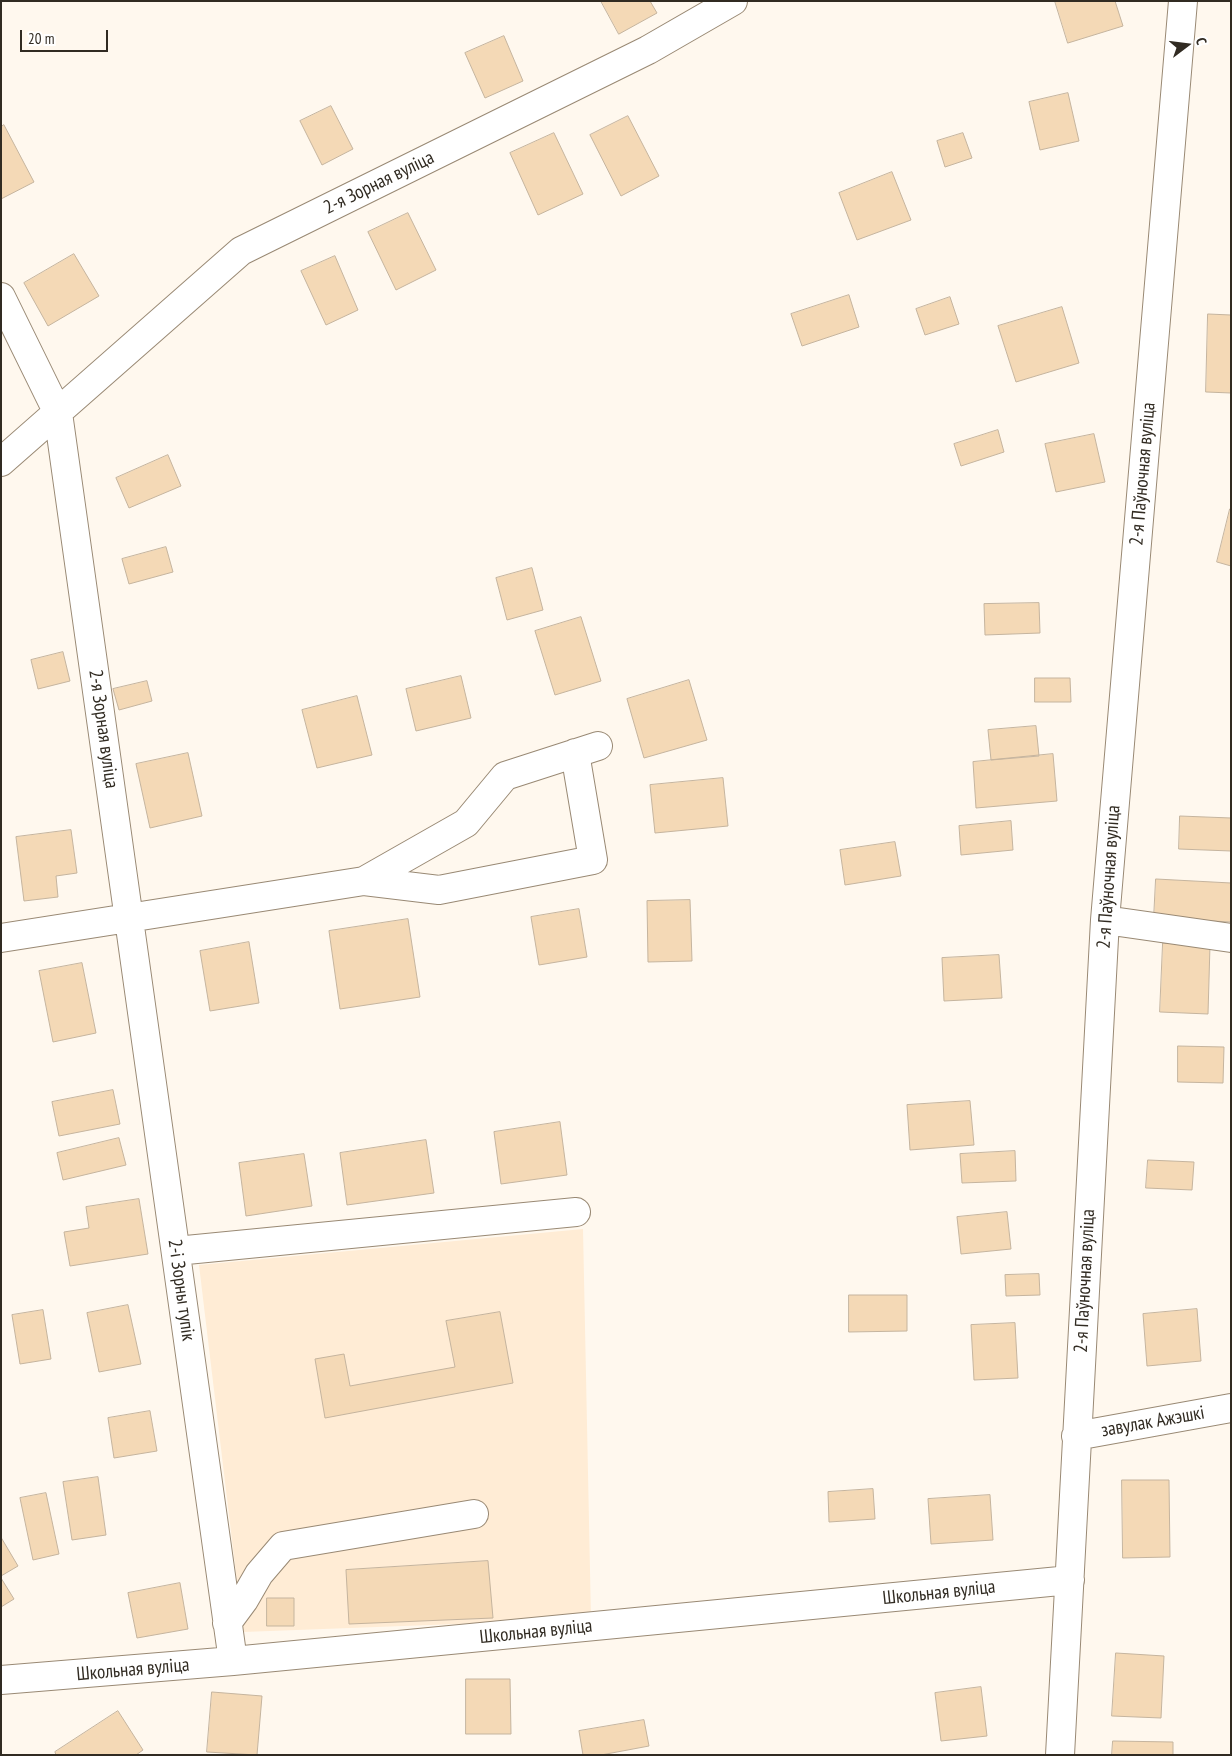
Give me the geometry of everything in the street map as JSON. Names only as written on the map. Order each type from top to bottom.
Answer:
[{"type":"street","name":"2-я Зорная вуліца","points":[[1,462],[241,251],[648,50],[733,1]]},
{"type":"street","name":"2-я Паўночная вуліца","points":[[1060,1755],[1105,920],[1183,1]]},
{"type":"street","points":[[1,297],[58,413]]},
{"type":"street","name":"2-я Зорная вуліца","points":[[58,413],[129,918]]},
{"type":"street","points":[[1,938],[364,881],[439,890],[592,860],[587,750],[505,776],[466,823],[364,881]]},
{"type":"street","name":"2-і Зорны тупік","points":[[129,918],[233,1661]]},
{"type":"street","points":[[1105,920],[1231,938]]},
{"type":"street","points":[[176,1251],[576,1212]]},
{"type":"street","name":"завулак Ажэшкі","points":[[1076,1436],[1231,1408]]},
{"type":"street","points":[[227,1624],[259,1574],[283,1546],[474,1514]]},
{"type":"street","name":"Школьная вуліца","points":[[1,1680],[233,1661],[1070,1580]]},
{"type":"shaded area","points":[[583,1229],[591,1619],[243,1632],[199,1265]]},
{"type":"building","points":[[601,1],[650,1],[657,13],[619,34]]},
{"type":"building","points":[[1055,1],[1115,1],[1123,26],[1068,43]]},
{"type":"building","points":[[504,36],[523,81],[485,98],[465,53]]},
{"type":"building","points":[[1068,93],[1079,141],[1040,150],[1029,102]]},
{"type":"building","points":[[331,106],[353,149],[322,165],[300,121]]},
{"type":"building","points":[[628,116],[659,176],[621,196],[590,135]]},
{"type":"building","points":[[4,125],[34,182],[1,199],[1,127]]},
{"type":"building","points":[[554,133],[583,194],[538,215],[510,153]]},
{"type":"building","points":[[963,133],[972,158],[945,167],[937,141]]},
{"type":"building","points":[[892,172],[911,220],[857,240],[839,193]]},
{"type":"building","points":[[408,213],[436,270],[396,290],[368,232]]},
{"type":"building","points":[[74,254],[99,296],[48,326],[24,283]]},
{"type":"building","points":[[335,256],[358,310],[326,325],[301,271]]},
{"type":"building","points":[[849,295],[859,327],[802,346],[791,314]]},
{"type":"building","points":[[950,297],[959,324],[925,335],[916,309]]},
{"type":"building","points":[[1062,307],[1079,363],[1016,382],[998,326]]},
{"type":"building","points":[[1208,314],[1231,315],[1231,393],[1206,392]]},
{"type":"building","points":[[998,430],[1004,452],[961,466],[954,444]]},
{"type":"building","points":[[1094,434],[1105,482],[1056,492],[1045,444]]},
{"type":"building","points":[[168,455],[181,486],[129,508],[116,478]]},
{"type":"building","points":[[1231,509],[1231,566],[1217,562]]},
{"type":"building","points":[[166,547],[173,572],[129,584],[122,559]]},
{"type":"building","points":[[532,568],[543,610],[507,620],[496,578]]},
{"type":"building","points":[[1039,603],[1040,633],[985,635],[984,604]]},
{"type":"building","points":[[581,617],[601,681],[555,695],[535,631]]},
{"type":"building","points":[[63,652],[70,681],[38,689],[31,660]]},
{"type":"building","points":[[461,676],[471,718],[416,731],[406,689]]},
{"type":"building","points":[[1035,678],[1070,678],[1071,702],[1035,702]]},
{"type":"building","points":[[689,680],[707,740],[644,758],[627,699]]},
{"type":"building","points":[[147,681],[152,701],[119,710],[113,689]]},
{"type":"building","points":[[357,696],[372,755],[317,768],[302,710]]},
{"type":"building","points":[[1036,726],[1039,756],[991,760],[988,730]]},
{"type":"building","points":[[188,753],[202,816],[150,828],[136,764]]},
{"type":"building","points":[[1053,754],[1057,801],[976,808],[973,762]]},
{"type":"building","points":[[723,778],[728,826],[655,833],[650,785]]},
{"type":"building","points":[[1180,816],[1231,818],[1231,851],[1179,849]]},
{"type":"building","points":[[1011,821],[1013,850],[961,855],[959,826]]},
{"type":"building","points":[[71,830],[77,873],[56,876],[58,897],[24,901],[16,837]]},
{"type":"building","points":[[895,842],[901,876],[845,885],[840,850]]},
{"type":"building","points":[[1156,879],[1231,883],[1231,922],[1154,918]]},
{"type":"building","points":[[690,900],[692,961],[648,962],[647,901]]},
{"type":"building","points":[[579,909],[587,957],[539,965],[531,917]]},
{"type":"building","points":[[408,919],[420,997],[340,1009],[329,931]]},
{"type":"building","points":[[249,942],[259,1003],[210,1011],[200,951]]},
{"type":"building","points":[[1163,943],[1210,945],[1208,1014],[1160,1012]]},
{"type":"building","points":[[999,955],[1002,998],[944,1001],[942,958]]},
{"type":"building","points":[[82,963],[96,1033],[53,1042],[39,971]]},
{"type":"building","points":[[1178,1046],[1224,1047],[1223,1083],[1178,1082]]},
{"type":"building","points":[[113,1090],[120,1124],[59,1136],[52,1102]]},
{"type":"building","points":[[970,1101],[974,1145],[910,1150],[907,1105]]},
{"type":"building","points":[[560,1122],[567,1175],[501,1184],[494,1132]]},
{"type":"building","points":[[119,1138],[126,1165],[63,1180],[57,1153]]},
{"type":"building","points":[[426,1140],[434,1193],[347,1205],[340,1153]]},
{"type":"building","points":[[1015,1151],[1016,1181],[962,1183],[960,1154]]},
{"type":"building","points":[[304,1154],[312,1206],[246,1216],[239,1163]]},
{"type":"building","points":[[1148,1160],[1194,1162],[1192,1190],[1146,1188]]},
{"type":"building","points":[[139,1199],[148,1254],[70,1266],[64,1232],[89,1228],[86,1207]]},
{"type":"building","points":[[1007,1212],[1011,1249],[961,1254],[957,1217]]},
{"type":"building","points":[[1039,1274],[1040,1295],[1006,1296],[1005,1275]]},
{"type":"building","points":[[849,1295],[907,1295],[907,1331],[849,1332]]},
{"type":"building","points":[[128,1305],[141,1364],[99,1372],[87,1313]]},
{"type":"building","points":[[1197,1309],[1201,1361],[1147,1366],[1143,1314]]},
{"type":"building","points":[[43,1310],[51,1359],[20,1364],[12,1315]]},
{"type":"building","points":[[500,1312],[513,1383],[325,1418],[315,1359],[344,1354],[350,1386],[455,1367],[446,1321]]},
{"type":"building","points":[[1015,1323],[1018,1378],[974,1380],[971,1325]]},
{"type":"building","points":[[150,1411],[157,1451],[114,1458],[108,1418]]},
{"type":"building","points":[[98,1477],[106,1535],[72,1540],[63,1482]]},
{"type":"building","points":[[1122,1480],[1169,1480],[1170,1557],[1123,1558]]},
{"type":"building","points":[[873,1489],[875,1519],[829,1522],[828,1492]]},
{"type":"building","points":[[46,1493],[59,1554],[33,1560],[20,1498]]},
{"type":"building","points":[[990,1495],[993,1540],[931,1544],[928,1499]]},
{"type":"building","points":[[1,1540],[18,1566],[1,1576]]},
{"type":"building","points":[[488,1561],[493,1618],[349,1624],[346,1570]]},
{"type":"building","points":[[1,1578],[14,1599],[1,1607]]},
{"type":"building","points":[[180,1583],[188,1629],[137,1638],[128,1593]]},
{"type":"building","points":[[267,1598],[294,1598],[294,1626],[267,1626]]},
{"type":"building","points":[[1116,1653],[1164,1656],[1161,1718],[1112,1716]]},
{"type":"building","points":[[466,1679],[510,1679],[511,1734],[466,1734]]},
{"type":"building","points":[[981,1687],[987,1736],[941,1741],[935,1693]]},
{"type":"building","points":[[212,1692],[262,1696],[257,1755],[207,1752]]},
{"type":"building","points":[[118,1711],[143,1750],[136,1755],[56,1755],[55,1752]]},
{"type":"building","points":[[644,1720],[649,1746],[601,1755],[583,1755],[579,1731]]},
{"type":"building","points":[[1113,1741],[1173,1742],[1173,1755],[1112,1755]]}]
